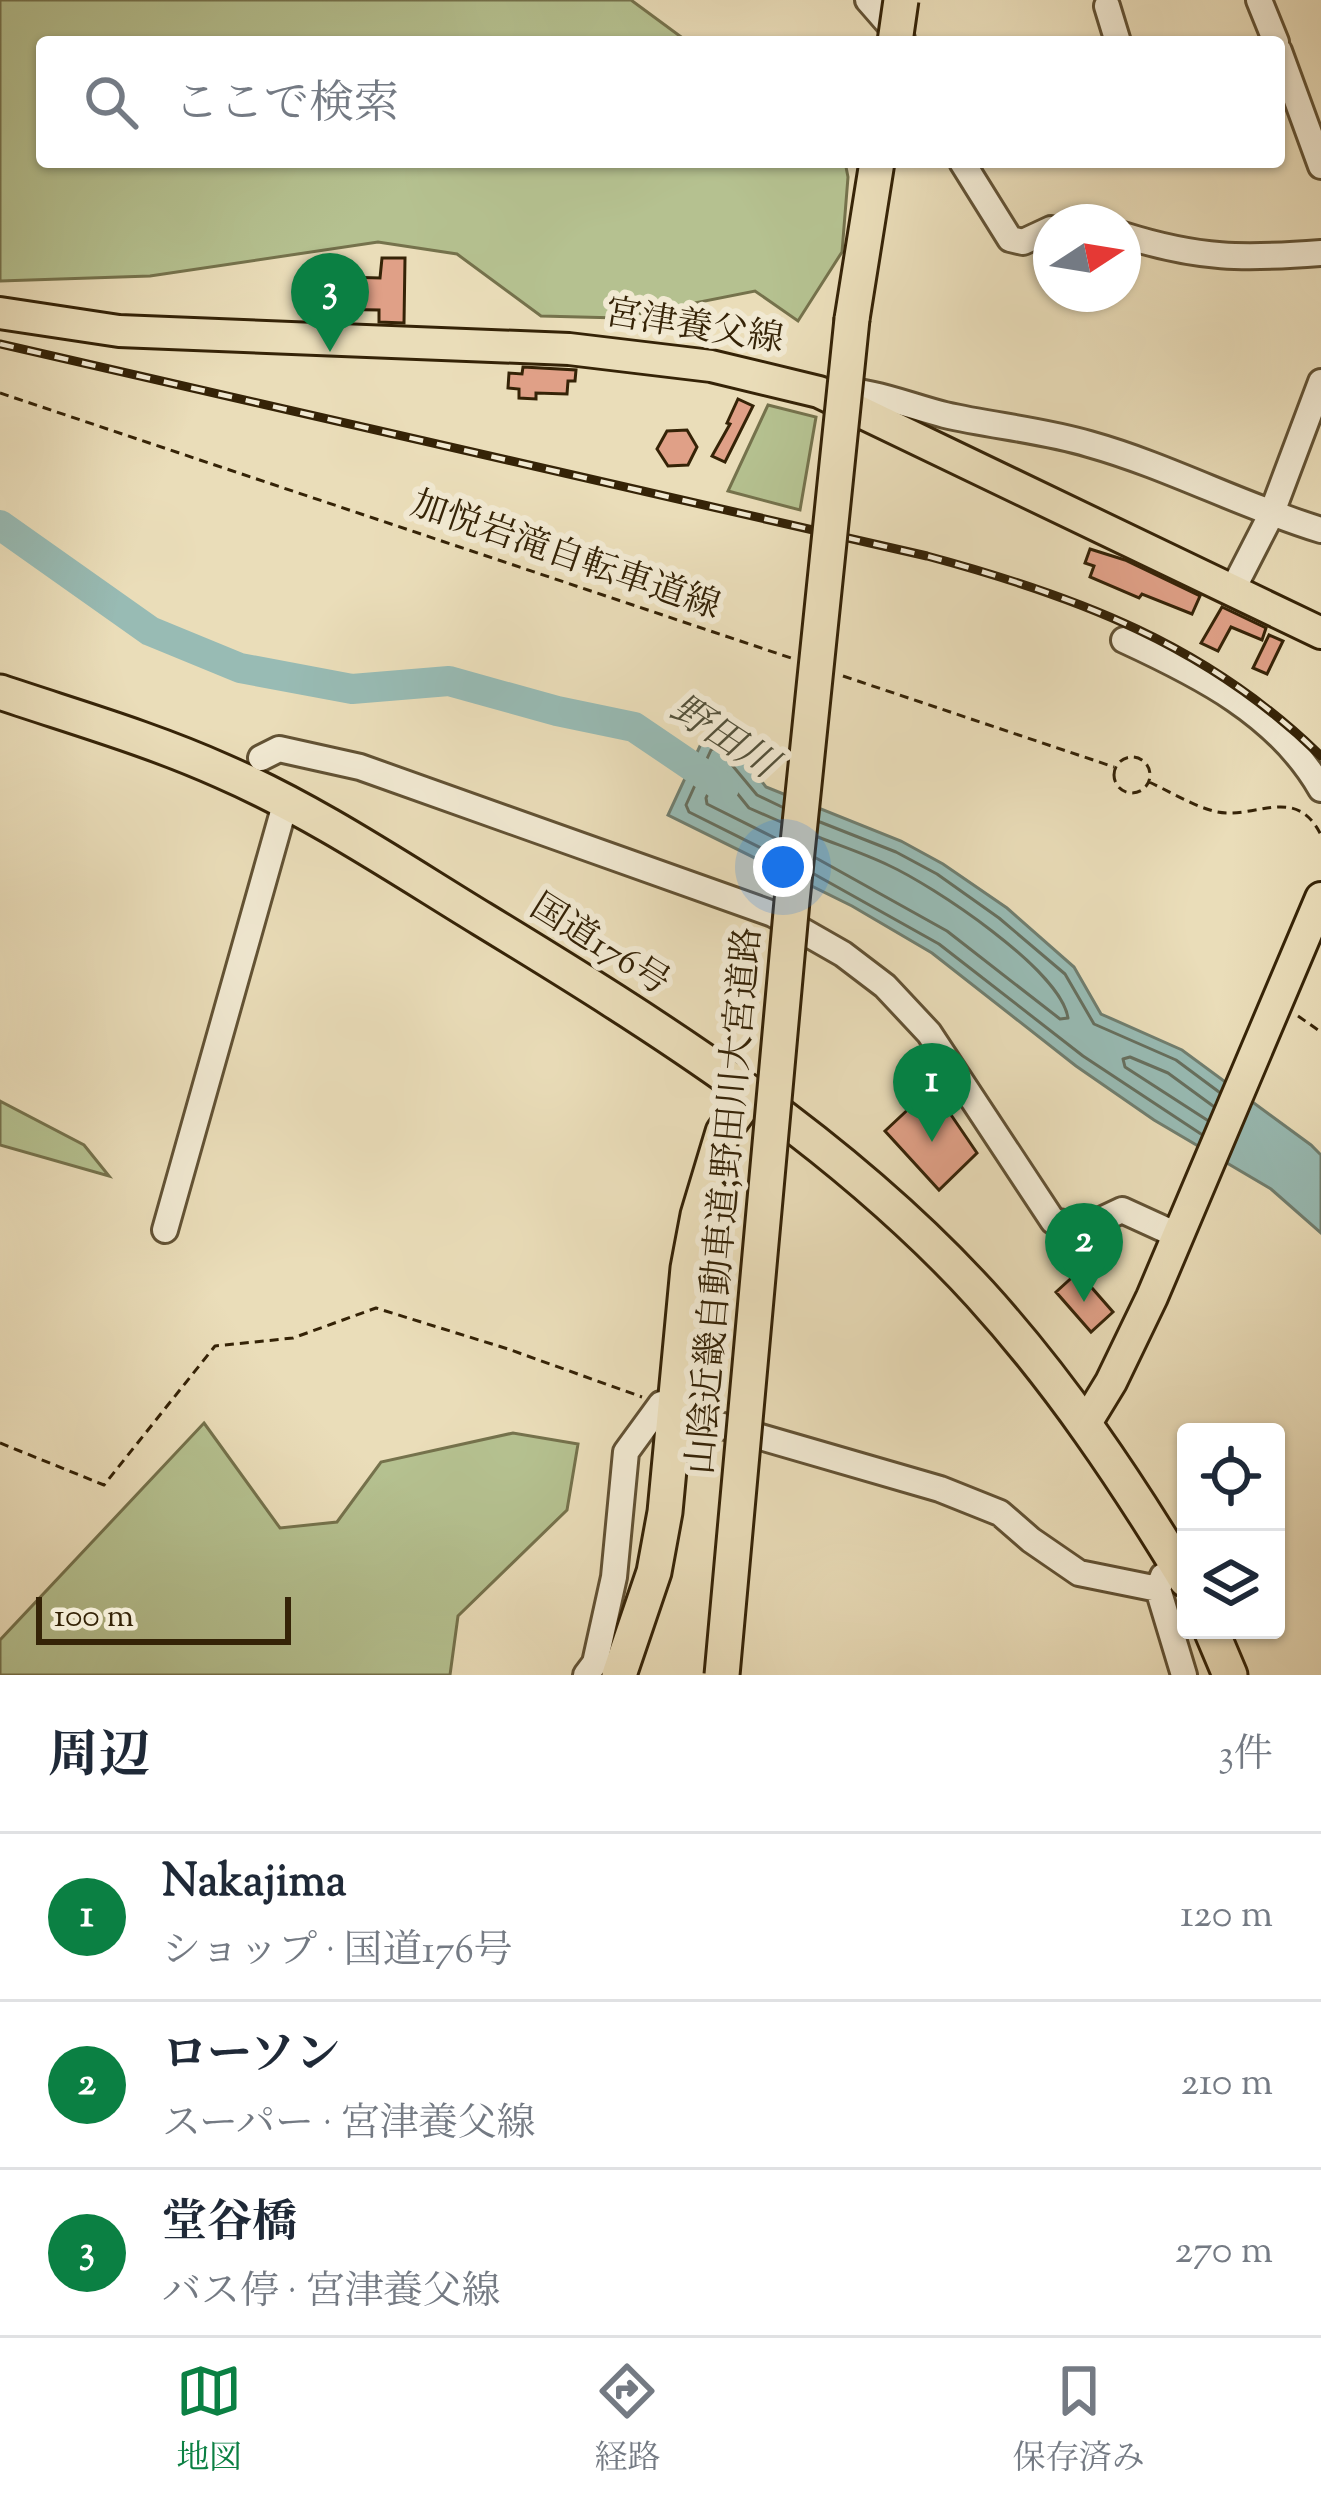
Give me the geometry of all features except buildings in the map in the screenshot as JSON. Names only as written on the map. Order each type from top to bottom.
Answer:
[{"type":"highway","points":[[896,36],[901,0]]},
{"type":"highway","name":"山陰近畿自動車道;野田川大宮道路","points":[[722,1675],[792,901],[852,319],[876,168]]},
{"type":"highway","name":"国道176号","points":[[0,692],[220,770],[286,801],[643,1018],[838,1160],[982,1296],[1086,1423],[1135,1494],[1172,1576]]},
{"type":"highway","points":[[619,1675],[654,1572],[665,1512],[688,1268],[698,1214],[723,1132],[750,1095]]},
{"type":"highway","points":[[637,1675],[661,1606],[682,1509],[717,1222],[741,1148],[750,1095]]},
{"type":"highway","points":[[1215,1639],[1230,1675]]},
{"type":"main road","name":"宮津養父線","points":[[0,313],[118,331],[569,349],[711,366],[819,392],[1321,633]]},
{"type":"main road","points":[[1086,1423],[1111,1382],[1283,1013],[1321,898]]},
{"type":"street","points":[[868,0],[900,36]]},
{"type":"street","points":[[1259,0],[1272,36]]},
{"type":"street","points":[[1107,5],[1116,36]]},
{"type":"street","points":[[1285,69],[1321,166]]},
{"type":"street","points":[[966,168],[1010,239],[1023,242],[1033,237]]},
{"type":"street","points":[[1141,241],[1181,253],[1243,260],[1321,253]]},
{"type":"street","points":[[1232,591],[1271,515],[1321,382]]},
{"type":"street","points":[[819,392],[858,389],[944,414],[1092,444],[1321,530]]},
{"type":"street","points":[[1124,640],[1210,681],[1279,734],[1321,789]]},
{"type":"street","points":[[261,758],[279,748],[360,767],[773,914],[871,975],[929,1033],[1052,1221],[1086,1227],[1122,1210],[1182,1229]]},
{"type":"street","points":[[165,1230],[286,801]]},
{"type":"street","points":[[586,1675],[595,1663],[614,1577],[626,1452],[664,1405]]},
{"type":"street","points":[[702,1420],[940,1489],[1000,1513],[1079,1573],[1172,1576],[1184,1675]]},
{"type":"path","name":"加悦岩滝自転車道線","points":[[0,393],[800,662]]},
{"type":"path","points":[[845,676],[1114,767]]},
{"type":"path","points":[[1122,758],[1144,760],[1150,770],[1149,782],[1139,792],[1124,792],[1114,782],[1114,767],[1122,758]]},
{"type":"path","points":[[1149,782],[1212,812],[1284,805],[1311,818],[1321,835]]},
{"type":"path","points":[[1283,1013],[1321,1032]]},
{"type":"path","points":[[0,1443],[104,1485],[215,1346],[293,1338],[376,1308],[508,1348],[664,1405]]},
{"type":"green space","points":[[0,0],[631,0],[680,36],[36,36],[36,168],[846,168],[848,177],[842,252],[798,321],[755,291],[619,318],[541,316],[457,254],[378,242],[150,276],[0,281]]},
{"type":"green space","points":[[768,405],[816,417],[800,510],[728,491]]},
{"type":"green space","points":[[0,1101],[84,1145],[109,1176],[0,1145]]},
{"type":"green space","points":[[204,1423],[280,1528],[337,1522],[381,1462],[513,1433],[578,1444],[567,1510],[458,1616],[450,1675],[0,1675],[0,1640]]},
{"type":"water","points":[[706,733],[724,733],[766,787],[901,841],[943,864],[1007,908],[1074,967],[1101,1014],[1182,1050],[1311,1145],[1321,1155],[1321,1233],[1271,1189],[1154,1120],[1076,1066],[932,953],[852,906],[668,815]]},
{"type":"waterway","name":"野田川","points":[[0,525],[150,631],[240,668],[352,689],[449,681],[634,727],[724,788]]},
{"type":"railway","points":[[0,344],[982,572],[1087,608],[1186,654],[1278,717],[1321,756]]},
{"type":"place","name":"堂谷橋","points":[[330,352]]},
{"type":"place","name":"Nakajima","points":[[932,1142]]},
{"type":"place","name":"ローソン","points":[[1084,1302]]}]
